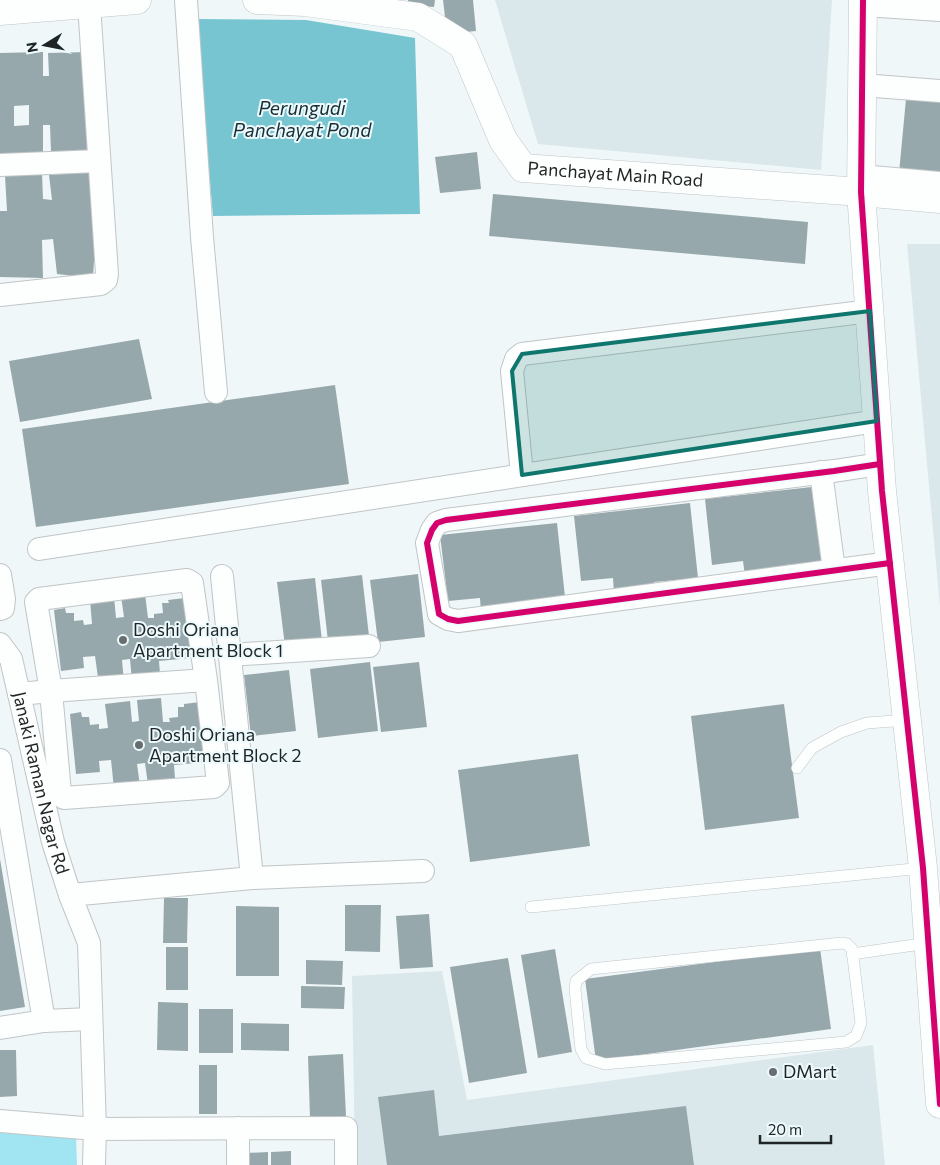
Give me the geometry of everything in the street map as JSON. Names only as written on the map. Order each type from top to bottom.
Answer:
[{"type":"street","points":[[0,11],[137,0]]},
{"type":"street","points":[[186,0],[202,237],[216,392]]},
{"type":"street","name":"Panchayat Main Road","points":[[257,0],[305,2],[418,17],[463,45],[503,140],[523,168],[861,184],[940,200]]},
{"type":"street","points":[[940,10],[864,3],[861,184],[880,464],[923,868],[933,913],[928,943],[940,1104]]},
{"type":"street","points":[[0,295],[101,284],[106,280],[89,4]]},
{"type":"street","points":[[862,84],[940,91]]},
{"type":"street","points":[[0,165],[99,161]]},
{"type":"street","points":[[861,184],[940,183]]},
{"type":"street","points":[[522,475],[512,371],[516,359],[522,354],[870,311]]},
{"type":"street","points":[[39,548],[877,421]]},
{"type":"street","points":[[880,464],[446,520],[437,523],[427,543],[439,614],[448,619],[458,621],[890,563]]},
{"type":"street","points":[[822,472],[834,570]]},
{"type":"street","points":[[0,575],[4,599],[3,608],[0,609]]},
{"type":"street","points":[[222,576],[252,878]]},
{"type":"street","points":[[186,580],[192,583],[218,783],[214,787],[64,798],[60,793],[51,691],[36,602],[39,599],[186,580]]},
{"type":"street","name":"Janaki Raman Nagar Rd","points":[[0,644],[11,659],[53,842],[89,943],[95,1129],[94,1165]]},
{"type":"street","points":[[230,655],[369,646]]},
{"type":"street","points":[[20,694],[206,680]]},
{"type":"street","points":[[0,760],[44,1021]]},
{"type":"street","points":[[70,894],[252,878],[423,871]]},
{"type":"street","points":[[0,1028],[44,1021],[91,1019]]},
{"type":"street","points":[[0,1121],[95,1129],[346,1128],[346,1165]]},
{"type":"street","points":[[238,1128],[238,1165]]},
{"type":"lane","points":[[797,768],[812,748],[841,732],[866,723],[907,720]]},
{"type":"lane","points":[[531,907],[923,868]]},
{"type":"lane","points":[[842,943],[852,948],[852,954],[861,1023],[856,1036],[846,1042],[605,1064],[586,1058],[582,1049],[574,989],[576,981],[591,969],[842,943]]},
{"type":"lane","points":[[852,954],[928,943]]},
{"type":"highlighted area","points":[[870,311],[877,421],[522,475],[512,371],[522,354]]},
{"type":"shaded area","points":[[495,0],[832,0],[821,170],[538,144]]},
{"type":"shaded area","points":[[907,244],[940,244],[940,607]]},
{"type":"shaded area","name":"DMart","points":[[442,971],[467,1100],[873,1045],[885,1165],[355,1165],[352,976]]},
{"type":"shaded area","points":[[0,1129],[76,1134],[77,1165],[0,1165]]},
{"type":"water","name":"Perungudi Panchayat Pond","points":[[196,19],[306,20],[415,38],[420,214],[213,216]]},
{"type":"building","points":[[408,0],[435,0],[434,7],[408,5]]},
{"type":"building","points":[[443,0],[473,0],[476,31],[447,34]]},
{"type":"building","points":[[43,52],[43,76],[49,76],[48,53],[89,52],[91,152],[51,152],[50,125],[43,125],[43,153],[0,153],[0,53]],"holes":[[[29,105],[29,125],[14,126],[14,106]]]},
{"type":"building","points":[[906,99],[940,102],[940,177],[899,173]]},
{"type":"building","points":[[477,152],[481,189],[440,193],[435,157]]},
{"type":"building","points":[[99,171],[93,278],[57,274],[53,239],[42,240],[43,278],[0,277],[0,211],[7,211],[5,176],[42,173],[43,199],[52,200],[49,175]]},
{"type":"building","points":[[493,194],[808,222],[805,264],[489,236]]},
{"type":"building","points":[[139,339],[152,399],[20,422],[9,361]]},
{"type":"building","points":[[335,385],[349,484],[36,527],[22,429]]},
{"type":"building","points":[[821,486],[829,561],[785,565],[786,572],[745,576],[743,561],[712,565],[705,499]]},
{"type":"building","points":[[690,503],[698,578],[654,582],[655,588],[614,593],[613,578],[581,581],[574,516]]},
{"type":"building","points":[[557,523],[565,597],[481,613],[480,598],[448,601],[440,535]]},
{"type":"building","points":[[418,574],[425,637],[378,642],[370,580]]},
{"type":"building","points":[[362,575],[369,636],[328,641],[321,580]]},
{"type":"building","points":[[315,578],[322,641],[285,646],[277,582]]},
{"type":"building","name":"Doshi Oriana Apartment Block 1","points":[[145,594],[148,618],[154,618],[154,614],[163,613],[162,603],[169,603],[168,600],[185,598],[191,658],[159,661],[160,674],[132,681],[130,659],[122,660],[124,682],[99,685],[95,656],[83,657],[84,668],[61,671],[54,610],[65,608],[66,613],[74,613],[74,621],[83,620],[84,625],[92,624],[90,600],[114,597],[116,618],[124,617],[121,596]]},
{"type":"building","points":[[370,662],[378,731],[318,738],[310,669]]},
{"type":"building","points":[[419,662],[427,727],[381,732],[373,667]]},
{"type":"building","points":[[289,670],[296,731],[251,736],[244,675]]},
{"type":"building","name":"Doshi Oriana Apartment Block 2","points":[[161,698],[163,722],[170,722],[169,718],[178,717],[178,707],[184,707],[184,704],[200,702],[207,762],[174,765],[175,778],[148,785],[145,763],[137,764],[140,786],[114,789],[111,760],[99,761],[100,772],[76,774],[70,714],[81,712],[82,717],[89,717],[90,725],[99,724],[99,729],[108,728],[105,704],[130,701],[132,722],[139,721],[137,700]]},
{"type":"building","points":[[784,704],[799,818],[705,830],[691,716]]},
{"type":"building","points":[[578,754],[590,846],[470,862],[458,770]]},
{"type":"building","points":[[0,859],[25,1007],[0,1011]]},
{"type":"building","points":[[164,898],[188,898],[187,943],[163,943]]},
{"type":"building","points":[[345,905],[381,905],[380,952],[345,951]]},
{"type":"building","points":[[236,906],[279,907],[279,976],[236,976]]},
{"type":"building","points":[[429,914],[433,967],[400,969],[396,916]]},
{"type":"building","points":[[166,947],[188,947],[188,990],[166,990]]},
{"type":"building","points":[[820,948],[831,1029],[596,1061],[585,979]]},
{"type":"building","points":[[555,949],[572,1052],[538,1058],[521,955]]},
{"type":"building","points":[[508,958],[527,1073],[469,1083],[450,967]]},
{"type":"building","points":[[306,960],[343,961],[342,985],[306,984]]},
{"type":"building","points":[[301,986],[345,987],[344,1009],[301,1008]]},
{"type":"building","points":[[158,1002],[188,1003],[188,1051],[157,1050]]},
{"type":"building","points":[[199,1009],[233,1009],[233,1053],[199,1053]]},
{"type":"building","points":[[241,1023],[289,1024],[289,1051],[241,1050]]},
{"type":"building","points":[[0,1050],[16,1050],[17,1096],[0,1097]]},
{"type":"building","points":[[343,1054],[346,1116],[310,1118],[308,1056]]},
{"type":"building","points":[[199,1065],[217,1065],[217,1114],[199,1114]]},
{"type":"building","points":[[434,1090],[439,1136],[686,1106],[694,1165],[387,1165],[378,1097]]},
{"type":"building","points":[[291,1151],[291,1165],[271,1165],[271,1152]]},
{"type":"building","points":[[268,1152],[268,1165],[247,1165],[246,1153]]},
{"type":"cycle path","points":[[863,0],[861,192],[882,491],[923,868],[940,1104]]},
{"type":"cycle path","points":[[880,464],[446,520],[437,523],[427,543],[439,614],[448,619],[458,621],[890,563]]},
{"type":"place","name":"Doshi Oriana Apartment Block 1","points":[[123,640]]},
{"type":"place","name":"Doshi Oriana Apartment Block 2","points":[[139,745]]},
{"type":"place","name":"DMart","points":[[773,1072]]}]
